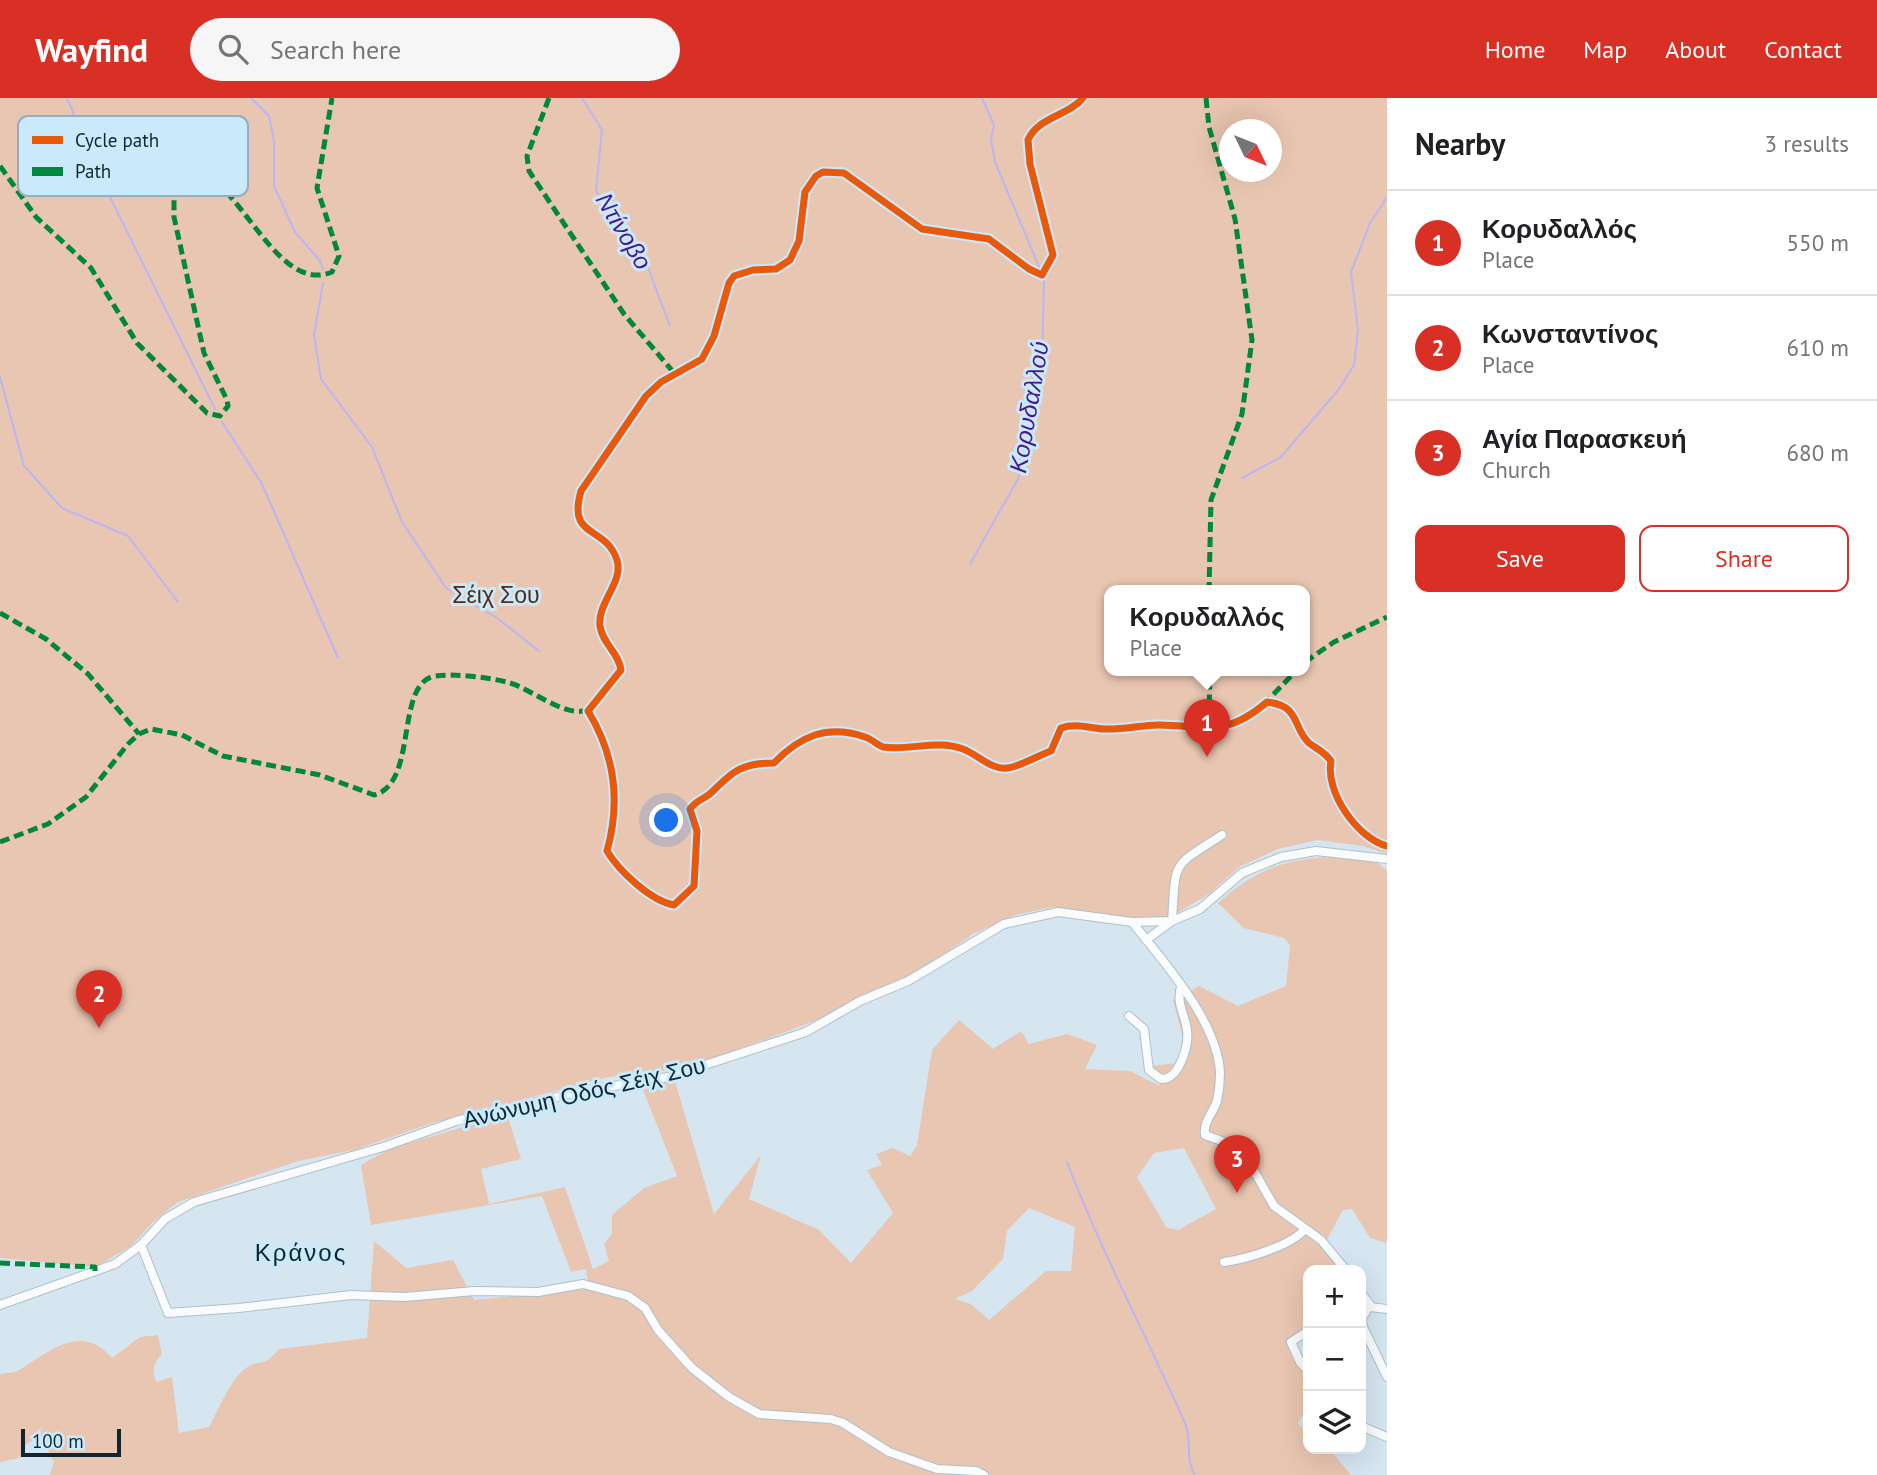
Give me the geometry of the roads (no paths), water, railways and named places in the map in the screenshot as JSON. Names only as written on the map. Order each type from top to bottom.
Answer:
[{"type":"street","points":[[1146,940],[1172,921],[1178,864],[1222,835]]},
{"type":"street","name":"Ανώνυμη Οδός Σέιχ Σου","points":[[0,1305],[96,1271],[127,1257],[165,1219],[194,1202],[383,1147],[456,1121],[582,1091],[668,1077],[806,1032],[860,1002],[908,981],[1004,924],[1058,912],[1132,922],[1172,921],[1199,909],[1242,873],[1281,857],[1316,851],[1384,861]]},
{"type":"street","points":[[1132,922],[1181,987],[1206,1026],[1219,1069],[1216,1102],[1205,1126],[1205,1135],[1213,1141],[1241,1148],[1274,1206],[1321,1240],[1342,1265]]},
{"type":"street","points":[[1129,1016],[1144,1029],[1149,1070],[1161,1079],[1170,1079],[1175,1073],[1188,1035],[1178,998],[1181,987]]},
{"type":"street","points":[[1224,1262],[1264,1251],[1299,1235],[1305,1229]]},
{"type":"street","points":[[141,1245],[168,1312],[239,1308],[351,1294],[405,1297],[474,1291],[537,1292],[583,1284],[628,1296],[645,1308],[659,1330],[692,1368],[729,1397],[759,1414],[831,1419],[843,1423],[889,1452],[937,1469],[976,1471],[984,1475]]},
{"type":"street","points":[[1366,1301],[1370,1307]]},
{"type":"street","points":[[1370,1307],[1387,1309]]},
{"type":"street","points":[[1366,1312],[1370,1307]]},
{"type":"street","points":[[1365,1328],[1387,1377]]},
{"type":"street","points":[[1303,1334],[1291,1342],[1303,1365]]},
{"type":"street","points":[[1366,1428],[1387,1437]]},
{"type":"waterway","points":[[67,98],[75,116]]},
{"type":"waterway","points":[[251,98],[269,116],[274,140],[274,186],[295,232],[320,261],[323,269]]},
{"type":"waterway","name":"Ντίνοβο","points":[[582,98],[602,130],[596,191],[646,262],[670,326]]},
{"type":"waterway","name":"Κορυδαλλού","points":[[982,98],[994,125],[991,139],[995,162],[1040,269]]},
{"type":"waterway","points":[[109,196],[215,409]]},
{"type":"waterway","points":[[1242,478],[1281,457],[1339,389],[1354,365],[1358,330],[1351,272],[1370,223],[1387,197]]},
{"type":"waterway","name":"Κορυδαλλού","points":[[970,564],[1018,479],[1028,416],[1042,361],[1044,280]]},
{"type":"waterway","points":[[323,283],[314,335],[321,379],[372,447],[402,522],[446,588],[497,618],[539,651]]},
{"type":"waterway","points":[[0,377],[24,466],[62,508],[128,536],[178,602]]},
{"type":"waterway","points":[[222,422],[262,484],[338,658]]},
{"type":"waterway","points":[[1067,1162],[1109,1260],[1185,1423],[1190,1463],[1195,1475]]},
{"type":"place","name":"Κορυδαλλός","points":[[1207,757]]},
{"type":"place","name":"Κωνσταντίνος","points":[[99,1028]]},
{"type":"place","name":"Αγία Παρασκευή","points":[[1237,1193]]},
{"type":"district","name":"Κράνος","points":[[301,1252]]},
{"type":"park label","name":"Σέιχ Σου","points":[[496,594]]}]
